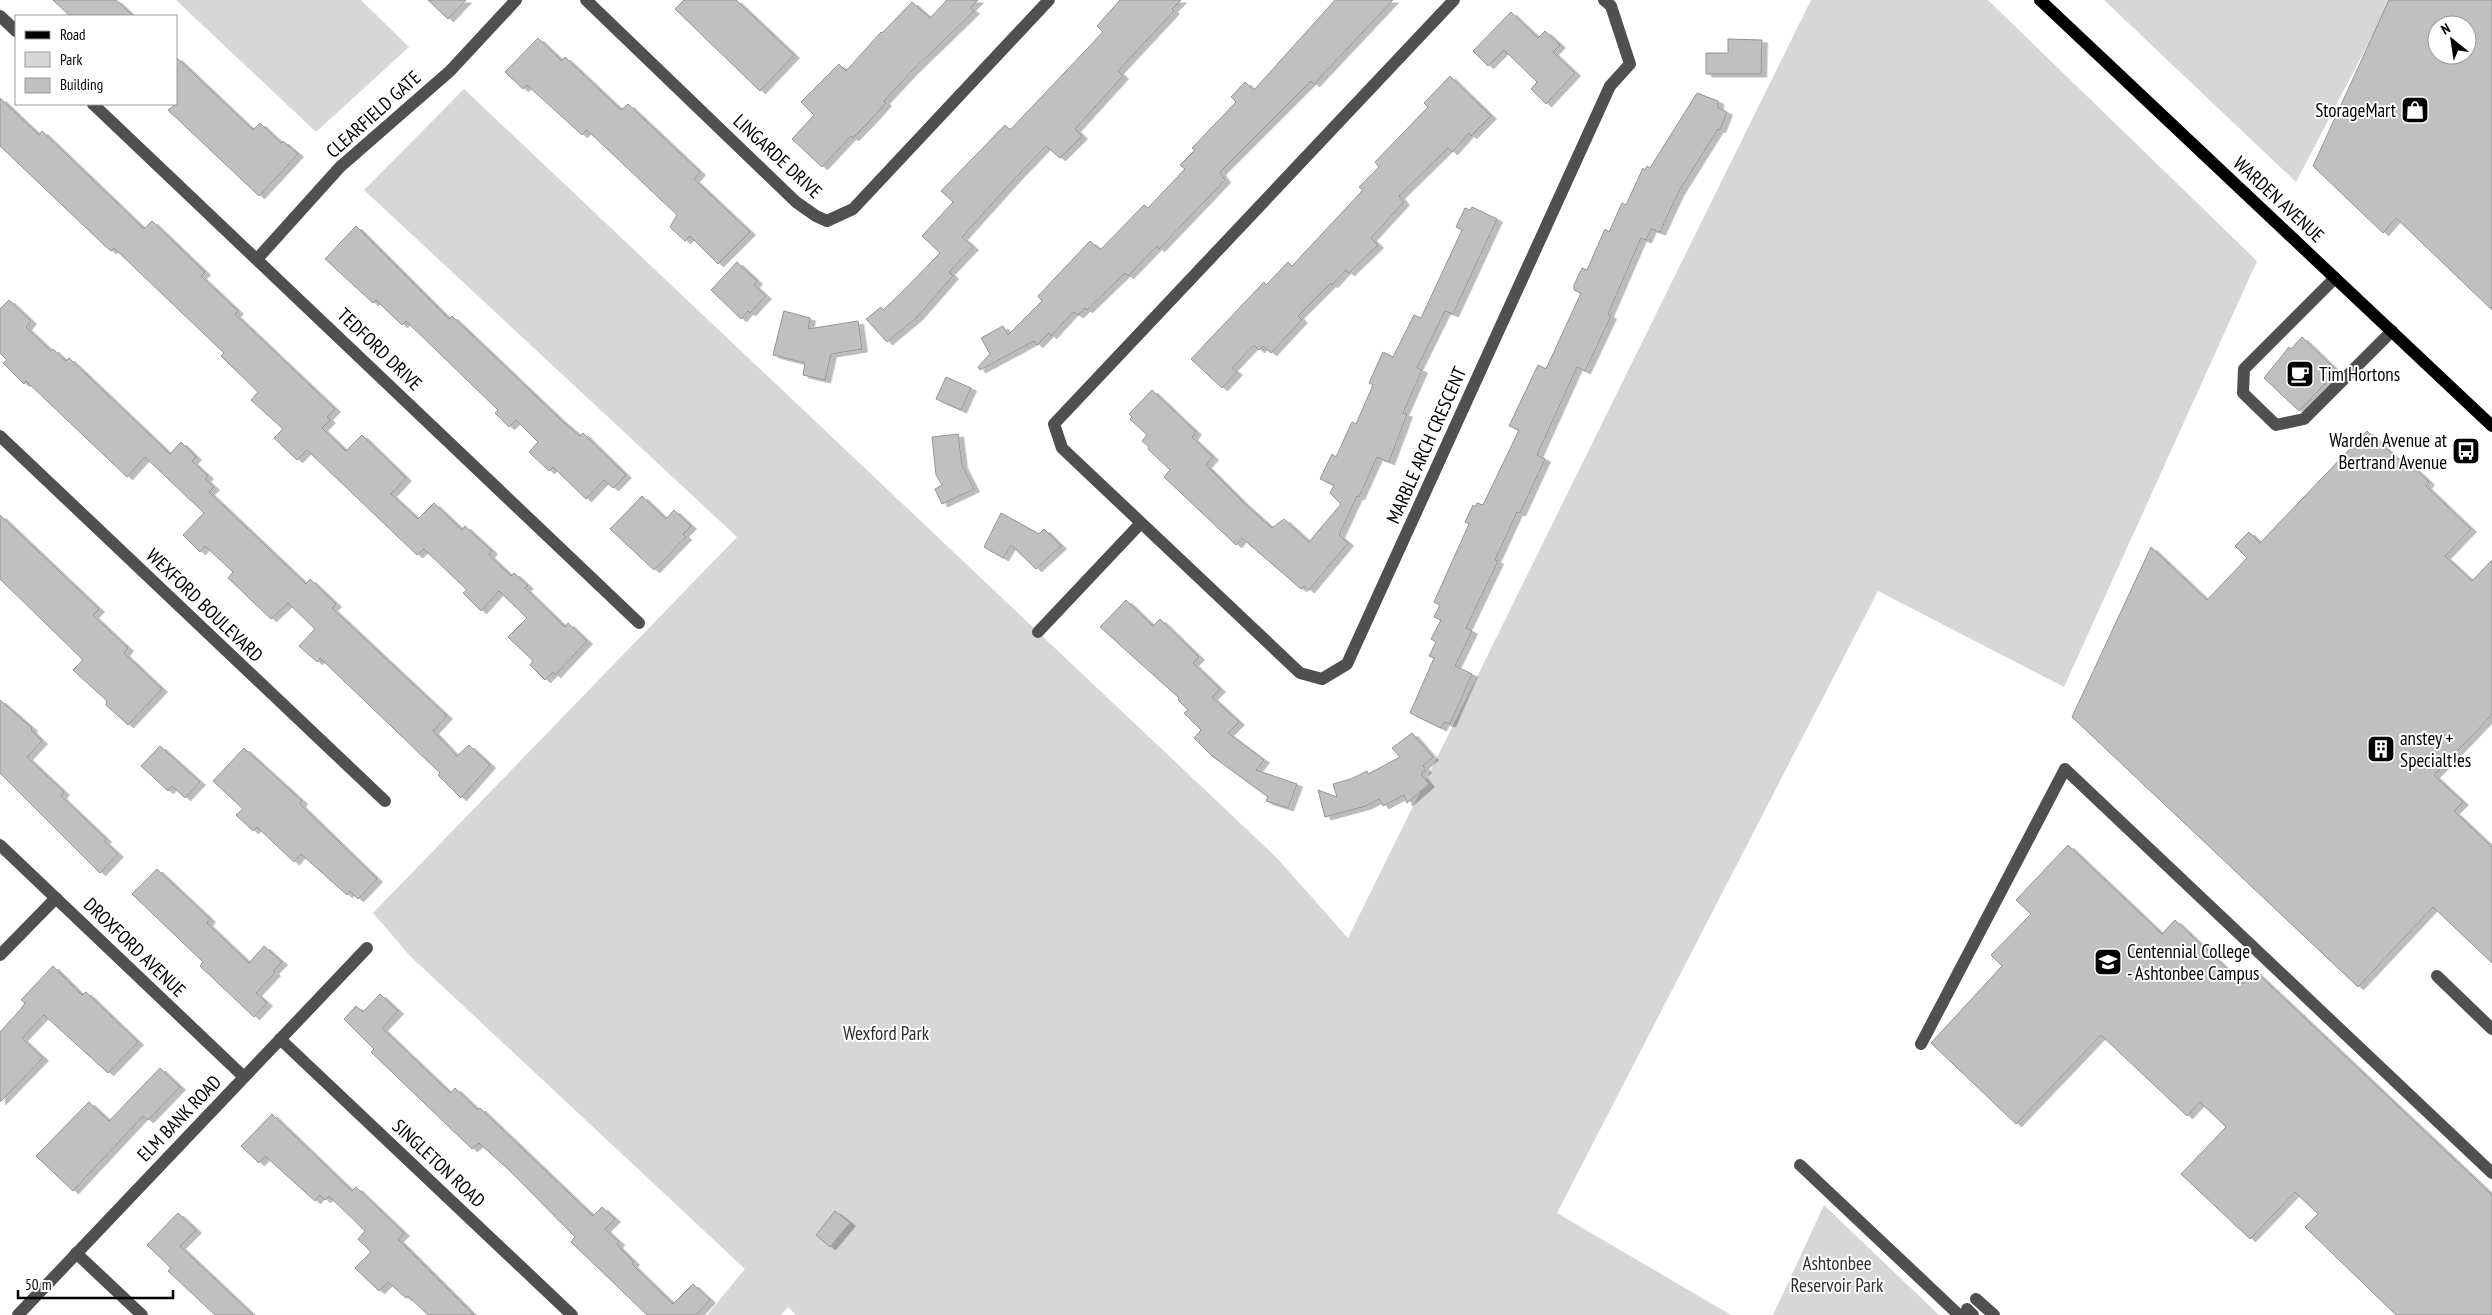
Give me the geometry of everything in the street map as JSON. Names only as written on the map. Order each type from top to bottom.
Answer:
[{"type":"main road","name":"WARDEN AVENUE","points":[[2040,0],[2492,426]]},
{"type":"street","name":"CLEARFIELD GATE","points":[[258,258],[340,167],[450,71],[516,0]]},
{"type":"street","name":"LINGARDE DRIVE","points":[[586,0],[796,202],[816,216],[828,221],[845,214],[859,203],[1050,0]]},
{"type":"street","name":"MARBLE ARCH CRESCENT","points":[[1454,0],[1054,424],[1062,448],[1140,524],[1300,673],[1322,679],[1347,664],[1610,86],[1630,64],[1611,6],[1604,0]]},
{"type":"street","points":[[0,16],[15,30]]},
{"type":"street","name":"TEDFORD DRIVE","points":[[94,105],[258,258],[639,623]]},
{"type":"street","points":[[2335,278],[2244,369],[2243,393],[2276,426],[2304,419],[2392,331]]},
{"type":"street","name":"WEXFORD BOULEVARD","points":[[0,436],[385,801]]},
{"type":"street","points":[[1038,632],[1140,524]]},
{"type":"street","points":[[1921,1044],[2065,769],[2492,1173]]},
{"type":"street","name":"DROXFORD AVENUE","points":[[0,845],[244,1077]]},
{"type":"street","points":[[0,955],[56,898]]},
{"type":"street","name":"ELM BANK ROAD","points":[[18,1315],[367,948]]},
{"type":"street","points":[[2437,976],[2492,1029]]},
{"type":"street","name":"SINGLETON ROAD","points":[[280,1039],[572,1315]]},
{"type":"street","points":[[1800,1165],[1966,1313]]},
{"type":"street","points":[[76,1254],[142,1315]]},
{"type":"street","points":[[1976,1299],[1994,1315]]},
{"type":"green space","points":[[176,0],[361,0],[409,47],[316,132]]},
{"type":"green space","name":"Wexford Park","points":[[1811,0],[1988,0],[2257,261],[2064,687],[1878,591],[1557,1213],[1731,1315],[796,1315],[788,1307],[781,1315],[707,1315],[745,1269],[410,956],[373,913],[737,537],[364,190],[464,89],[1277,858],[1348,938]]},
{"type":"green space","points":[[2104,0],[2391,0],[2296,182]]},
{"type":"green space","name":"Ashtonbee Reservoir Park","points":[[1824,1205],[1939,1315],[1773,1315]]},
{"type":"building","points":[[53,0],[116,0],[132,15],[69,15]]},
{"type":"building","points":[[428,0],[466,0],[448,19]]},
{"type":"building","points":[[684,0],[736,0],[794,55],[760,91],[675,9]]},
{"type":"building","points":[[947,0],[978,0],[970,8],[974,11],[912,71],[884,101],[886,103],[868,123],[853,138],[851,136],[822,167],[792,139],[814,115],[801,102],[839,64],[846,71],[881,32],[912,2],[930,18]]},
{"type":"building","points":[[1120,0],[1181,0],[1172,9],[1174,11],[1118,71],[1123,76],[1075,129],[1082,136],[1060,158],[1046,146],[1017,176],[962,237],[973,247],[949,272],[953,276],[917,317],[887,342],[866,319],[881,307],[883,310],[940,253],[922,236],[953,202],[941,191],[1005,125],[1010,130],[1103,32],[1097,26]]},
{"type":"building","points":[[1335,0],[1393,0],[1314,84],[1311,81],[1220,172],[1225,180],[1159,249],[1157,246],[1128,276],[1125,273],[1087,310],[1085,308],[1078,315],[1073,312],[1051,336],[1049,333],[1037,345],[1034,341],[980,370],[978,367],[990,354],[981,338],[1003,326],[1008,335],[1042,301],[1038,296],[1090,241],[1100,250],[1144,205],[1148,208],[1185,169],[1180,165],[1195,150],[1192,148],[1236,102],[1231,97],[1245,82],[1254,90]]},
{"type":"building","name":"StorageMart","points":[[2389,0],[2492,0],[2492,310],[2396,218],[2383,233],[2313,166]]},
{"type":"building","points":[[1511,12],[1538,38],[1545,31],[1560,45],[1553,52],[1575,73],[1546,104],[1531,89],[1537,82],[1504,50],[1488,66],[1473,51]]},
{"type":"building","points":[[538,38],[562,61],[565,57],[621,110],[628,104],[700,172],[694,179],[750,232],[718,264],[690,236],[685,241],[670,227],[677,215],[587,130],[582,135],[527,85],[523,89],[505,72]]},
{"type":"building","points":[[1728,39],[1762,40],[1761,74],[1706,74],[1706,53],[1728,53]]},
{"type":"building","points":[[178,59],[253,130],[260,123],[281,143],[283,141],[298,154],[259,196],[168,110],[178,105]]},
{"type":"building","points":[[1450,76],[1491,116],[1471,136],[1469,133],[1452,152],[1448,148],[1399,196],[1404,202],[1371,238],[1378,245],[1349,273],[1346,270],[1332,285],[1331,283],[1298,316],[1302,320],[1271,353],[1263,346],[1259,350],[1254,345],[1232,368],[1237,372],[1222,388],[1191,359],[1264,282],[1266,285],[1288,262],[1292,266],[1363,190],[1359,187],[1379,167],[1375,162],[1428,107],[1424,103]]},
{"type":"building","points":[[1697,93],[1718,101],[1718,108],[1727,112],[1720,130],[1718,129],[1678,193],[1660,232],[1651,229],[1646,240],[1641,238],[1608,314],[1611,316],[1585,371],[1577,367],[1537,455],[1545,459],[1520,513],[1517,512],[1495,560],[1498,561],[1466,628],[1472,631],[1455,666],[1472,674],[1450,724],[1444,722],[1441,728],[1410,713],[1434,658],[1429,656],[1436,642],[1431,639],[1441,620],[1434,617],[1440,605],[1434,602],[1469,524],[1465,522],[1473,505],[1475,507],[1477,503],[1483,505],[1519,430],[1509,426],[1538,365],[1546,369],[1581,293],[1574,290],[1574,285],[1582,268],[1587,270],[1605,229],[1609,232],[1622,203],[1626,205],[1643,168],[1645,170],[1647,166],[1650,168]]},
{"type":"building","points":[[0,98],[39,135],[42,131],[144,229],[152,221],[205,272],[201,276],[238,311],[235,314],[335,409],[327,417],[330,420],[322,428],[346,451],[362,435],[406,478],[391,494],[418,519],[434,503],[462,530],[465,526],[492,551],[489,555],[511,576],[514,573],[528,586],[525,588],[565,627],[568,623],[587,641],[555,675],[553,672],[545,680],[530,665],[533,661],[508,637],[527,618],[499,591],[481,611],[463,593],[467,590],[424,549],[417,555],[307,450],[297,460],[274,438],[283,429],[251,400],[258,392],[221,356],[224,353],[114,248],[111,251],[104,245],[0,146]]},
{"type":"building","points":[[1472,207],[1497,219],[1453,314],[1445,311],[1417,368],[1422,370],[1403,413],[1407,414],[1389,462],[1377,457],[1339,535],[1348,543],[1309,590],[1304,586],[1301,589],[1242,538],[1236,545],[1164,477],[1170,470],[1142,441],[1147,435],[1130,419],[1132,417],[1129,414],[1152,390],[1196,432],[1192,437],[1213,457],[1206,465],[1244,503],[1272,528],[1284,519],[1309,542],[1341,504],[1330,493],[1334,485],[1320,479],[1332,454],[1336,457],[1352,422],[1356,424],[1373,385],[1369,383],[1383,352],[1393,357],[1414,315],[1421,318],[1462,230],[1456,227],[1465,208],[1470,210]]},
{"type":"building","points":[[356,226],[449,319],[452,316],[560,419],[580,436],[583,433],[626,475],[613,488],[604,480],[586,499],[553,467],[549,471],[529,452],[538,442],[516,420],[509,427],[495,413],[498,410],[406,321],[402,325],[376,300],[373,303],[325,259]]},
{"type":"building","points":[[737,262],[757,281],[754,285],[766,296],[750,313],[748,311],[741,319],[711,290]]},
{"type":"building","points":[[9,300],[31,321],[26,327],[51,351],[53,349],[66,361],[69,358],[170,454],[181,442],[196,457],[192,461],[208,476],[205,479],[214,487],[209,492],[306,584],[310,579],[336,604],[332,608],[447,716],[433,731],[457,756],[469,745],[490,765],[461,798],[438,775],[440,773],[320,658],[317,662],[299,646],[315,629],[288,603],[271,619],[228,578],[233,572],[205,546],[200,552],[183,535],[204,513],[145,457],[127,477],[26,381],[24,384],[3,363],[7,360],[0,353],[0,309]]},
{"type":"building","points":[[784,311],[810,318],[808,329],[858,321],[862,349],[831,354],[825,380],[803,375],[805,363],[773,355]]},
{"type":"building","name":"Tim Hortons","points":[[2302,337],[2337,371],[2299,411],[2264,378],[2289,347],[2291,349]]},
{"type":"building","points":[[946,377],[971,388],[961,410],[936,399]]},
{"type":"building","points":[[2367,431],[2404,465],[2408,462],[2429,482],[2426,486],[2471,529],[2445,556],[2472,581],[2492,560],[2492,715],[2434,775],[2463,802],[2454,811],[2492,847],[2492,963],[2433,907],[2358,987],[2072,717],[2151,547],[2207,600],[2247,558],[2235,546],[2249,532],[2260,543]]},
{"type":"building","points":[[958,434],[962,465],[974,489],[942,504],[935,489],[942,485],[936,475],[932,437]]},
{"type":"building","points":[[642,496],[666,519],[674,510],[691,526],[683,534],[686,537],[654,570],[610,529]]},
{"type":"building","points":[[1001,513],[1039,534],[1044,529],[1061,546],[1036,569],[1011,545],[1003,558],[984,547]]},
{"type":"building","points":[[0,515],[99,609],[93,615],[128,648],[124,653],[162,689],[128,725],[106,705],[107,701],[73,670],[83,660],[0,579]]},
{"type":"building","points":[[1126,600],[1153,626],[1160,619],[1199,657],[1193,663],[1220,689],[1212,697],[1239,722],[1228,733],[1264,760],[1256,770],[1297,784],[1288,808],[1266,801],[1268,797],[1212,756],[1194,738],[1201,730],[1184,713],[1188,710],[1178,700],[1179,698],[1100,627]]},
{"type":"building","points":[[0,700],[32,728],[31,730],[42,741],[27,757],[64,792],[61,796],[106,839],[104,841],[118,854],[100,873],[0,773]]},
{"type":"building","points":[[1412,733],[1433,757],[1423,766],[1426,770],[1421,774],[1429,784],[1407,803],[1404,795],[1383,806],[1379,799],[1366,806],[1325,817],[1318,790],[1337,797],[1333,784],[1351,779],[1367,771],[1368,774],[1400,757],[1392,748]]},
{"type":"building","points":[[160,746],[200,782],[185,798],[172,786],[168,791],[141,766]]},
{"type":"building","points":[[244,748],[302,801],[300,804],[377,879],[358,899],[350,891],[347,895],[301,854],[294,862],[257,827],[253,831],[236,815],[243,809],[213,781]]},
{"type":"building","points":[[2068,845],[2162,934],[2175,920],[2243,984],[2255,971],[2492,1195],[2492,1315],[2396,1315],[2305,1227],[2318,1214],[2295,1192],[2250,1239],[2181,1174],[2226,1127],[2200,1102],[2187,1116],[2101,1035],[2016,1124],[1931,1043],[2002,966],[1991,955],[2031,914],[2016,900]]},
{"type":"building","points":[[157,869],[210,919],[207,923],[249,963],[264,946],[282,962],[273,971],[275,973],[256,993],[267,1003],[254,1017],[200,966],[203,962],[132,894]]},
{"type":"building","points":[[53,966],[82,995],[86,992],[138,1042],[108,1073],[44,1015],[22,1038],[43,1058],[0,1102],[0,1032],[25,1003],[21,1000]]},
{"type":"building","points":[[380,994],[398,1011],[382,1028],[451,1093],[455,1088],[478,1110],[480,1108],[593,1216],[602,1207],[615,1219],[605,1229],[619,1242],[617,1245],[634,1262],[632,1264],[673,1304],[693,1284],[710,1300],[696,1315],[647,1315],[571,1242],[575,1237],[511,1172],[479,1143],[472,1149],[371,1052],[374,1049],[344,1019],[356,1006],[363,1012]]},
{"type":"building","points":[[160,1068],[180,1087],[148,1120],[143,1116],[73,1191],[36,1156],[89,1102],[109,1121]]},
{"type":"building","points":[[272,1114],[352,1191],[356,1187],[404,1233],[398,1239],[474,1315],[428,1315],[408,1296],[406,1298],[388,1282],[379,1291],[355,1268],[371,1252],[358,1239],[365,1231],[329,1196],[325,1200],[320,1195],[315,1201],[265,1156],[259,1163],[241,1146]]},
{"type":"building","points":[[835,1211],[850,1223],[830,1247],[816,1235]]},
{"type":"building","points":[[178,1213],[196,1230],[180,1246],[253,1315],[215,1315],[168,1271],[171,1268],[147,1245]]},
{"type":"place","name":"StorageMart","points":[[2415,110]]},
{"type":"place","name":"Tim Hortons","points":[[2300,374]]},
{"type":"place","name":"Warden Avenue at Bertrand Avenue","points":[[2466,451]]},
{"type":"place","name":"anstey + Specialt!es","points":[[2381,749]]},
{"type":"place","name":"Centennial College - Ashtonbee Campus","points":[[2108,962]]}]
